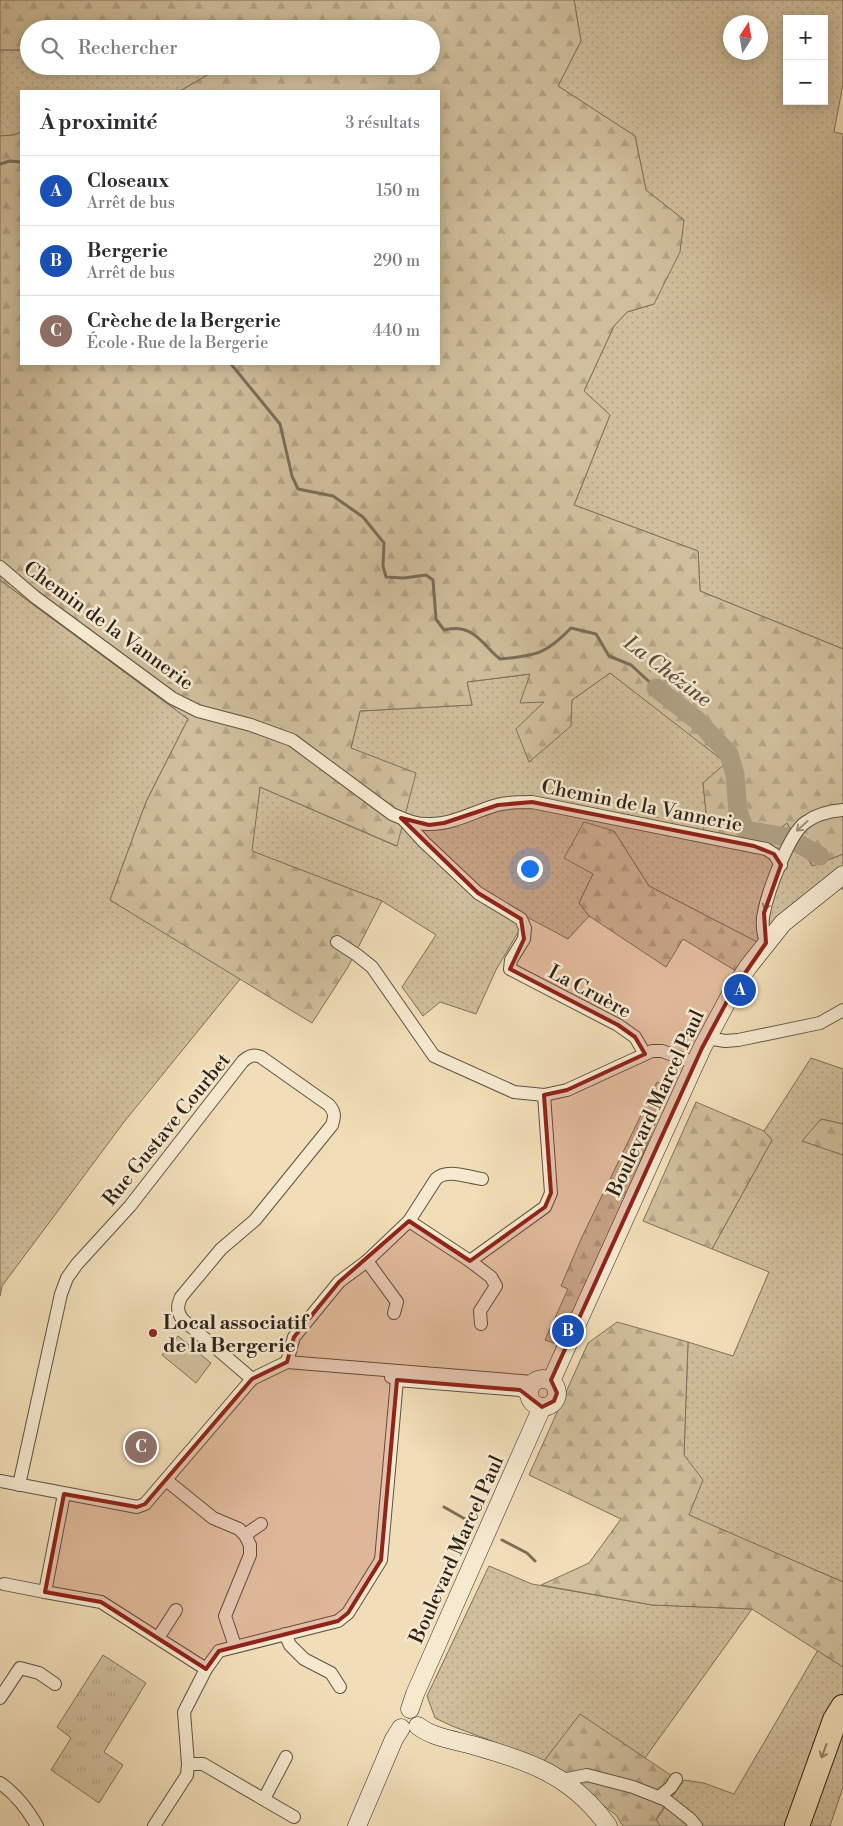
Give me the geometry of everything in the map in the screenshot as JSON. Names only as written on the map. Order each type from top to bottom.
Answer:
[{"type":"highway","points":[[797,1826],[835,1720],[843,1707]]},
{"type":"street","name":"Chemin de la Vannerie","points":[[0,567],[35,597],[172,698],[198,711],[251,725],[292,740],[392,814],[411,822],[444,823],[498,805],[532,802],[766,849],[774,854],[781,865]]},
{"type":"street","points":[[766,943],[762,931],[764,913],[794,834],[805,822],[831,811],[843,810]]},
{"type":"street","name":"La Cruère","points":[[401,818],[430,849],[478,893],[521,920],[525,928],[524,939],[511,960],[510,969],[618,1025],[635,1037],[645,1054]]},
{"type":"street","name":"Boulevard Marcel Paul","points":[[551,1381],[695,1063],[732,992],[766,943],[783,923],[843,874]]},
{"type":"street","points":[[337,942],[372,967],[434,1056],[514,1092],[544,1095],[567,1090],[652,1051],[662,1051],[695,1063]]},
{"type":"street","points":[[707,1038],[725,1041],[738,1040],[811,1025],[820,1023],[843,1010]]},
{"type":"street","name":"Rue Gustave Courbet","points":[[19,1485],[61,1294],[67,1278],[130,1206],[243,1061],[249,1056],[255,1055],[261,1057],[329,1106],[335,1117],[332,1124],[255,1220],[221,1249],[181,1297],[178,1304],[177,1311],[182,1319],[252,1379]]},
{"type":"street","points":[[470,1260],[545,1207],[551,1192],[544,1095]]},
{"type":"street","points":[[287,1362],[294,1337],[339,1282],[367,1261],[409,1221],[441,1174],[448,1173],[482,1179]]},
{"type":"street","points":[[409,1221],[470,1260],[491,1277],[496,1286],[480,1311],[481,1324]]},
{"type":"street","points":[[367,1261],[397,1302],[394,1312]]},
{"type":"street","points":[[0,1481],[137,1507],[145,1504],[252,1379],[287,1362],[371,1368],[531,1389]]},
{"type":"street","points":[[371,1368],[397,1380],[520,1390],[531,1389],[542,1378],[551,1381],[556,1388],[556,1397],[551,1404],[542,1406],[533,1403],[531,1389]]},
{"type":"street","points":[[154,1826],[187,1775],[188,1764],[184,1712],[206,1669],[219,1651],[338,1621],[348,1613],[380,1560],[397,1380]]},
{"type":"street","name":"Boulevard Marcel Paul","points":[[409,1727],[419,1716],[410,1709],[415,1694],[542,1406]]},
{"type":"street","points":[[166,1480],[212,1518],[239,1529],[245,1535],[250,1546],[250,1555],[225,1616],[235,1646]]},
{"type":"street","points":[[45,1592],[64,1494]]},
{"type":"street","points":[[245,1535],[261,1524]]},
{"type":"street","points":[[4,1584],[101,1602],[206,1669]]},
{"type":"street","points":[[158,1638],[176,1610]]},
{"type":"street","points":[[285,1634],[290,1646],[304,1659],[331,1673],[340,1687]]},
{"type":"street","points":[[0,1698],[20,1668],[39,1673],[55,1684]]},
{"type":"street","points":[[357,1826],[394,1740],[409,1727],[524,1761],[545,1770],[576,1790],[590,1803],[608,1826]]},
{"type":"street","points":[[264,1799],[286,1757]]},
{"type":"street","points":[[188,1764],[203,1764],[294,1816]]},
{"type":"street","points":[[562,1780],[587,1775],[633,1787],[666,1800],[696,1826]]},
{"type":"street","points":[[659,1797],[671,1787],[676,1779]]},
{"type":"street","points":[[0,1784],[8,1788],[28,1810],[37,1826]]},
{"type":"highlighted area","points":[[532,802],[754,846],[774,854],[781,865],[764,913],[766,943],[732,992],[702,1048],[551,1380],[557,1393],[554,1401],[542,1407],[520,1390],[397,1380],[381,1560],[348,1613],[338,1621],[219,1651],[206,1669],[101,1602],[45,1592],[64,1494],[137,1507],[145,1504],[252,1379],[287,1362],[294,1337],[339,1282],[409,1221],[470,1261],[545,1207],[551,1193],[544,1095],[567,1090],[645,1054],[635,1037],[618,1025],[510,969],[524,939],[521,919],[478,893],[401,818],[429,825],[444,823],[498,805]]},
{"type":"green space","points":[[0,0],[574,0],[581,41],[558,86],[635,136],[646,190],[684,220],[680,252],[654,304],[627,312],[614,326],[584,391],[610,415],[574,505],[698,551],[700,591],[843,649],[843,854],[813,866],[787,823],[774,833],[747,841],[703,833],[706,812],[703,783],[726,763],[610,673],[572,700],[571,726],[529,762],[516,729],[544,702],[520,703],[530,674],[467,682],[472,705],[360,711],[351,748],[416,773],[397,846],[260,787],[252,851],[382,901],[348,967],[312,1023],[110,900],[146,802],[188,719],[0,580],[0,136],[20,132],[20,365],[440,365],[440,90],[182,90],[208,75],[440,75],[440,20],[20,20],[20,50],[0,50]]},
{"type":"green space","points":[[574,0],[843,0],[843,84],[834,132],[843,134],[843,649],[700,591],[698,551],[574,505],[610,415],[584,391],[614,326],[627,312],[654,304],[684,220],[646,190],[635,136],[558,86],[581,41]]},
{"type":"green space","points":[[0,50],[20,50],[20,75],[208,75],[182,90],[20,90],[20,132],[0,136]]},
{"type":"green space","points":[[0,580],[188,719],[146,802],[110,900],[241,978],[124,1122],[2,1286],[0,1296]]},
{"type":"green space","points":[[610,673],[727,763],[703,783],[706,812],[774,833],[787,823],[812,866],[843,854],[843,890],[828,877],[759,943],[649,886],[614,831],[579,903],[589,916],[568,939],[527,917],[496,970],[476,1014],[440,1002],[423,1016],[402,987],[436,935],[382,901],[251,851],[260,787],[396,846],[351,748],[360,711],[472,705],[467,682],[531,674],[545,702],[517,729],[530,762],[572,700]]},
{"type":"green space","points":[[584,822],[614,831],[649,886],[759,943],[736,971],[683,939],[666,967],[589,916],[579,903],[593,874],[564,858]]},
{"type":"green space","points":[[811,1058],[843,1069],[843,1124],[821,1119],[803,1141],[843,1155],[843,1582],[689,1516],[684,1455],[688,1342],[733,1356],[769,1272],[712,1249],[772,1140],[764,1131]]},
{"type":"green space","points":[[657,1082],[669,1088],[637,1170],[560,1345],[545,1340],[568,1289],[561,1286],[581,1239]]},
{"type":"green space","points":[[696,1102],[764,1131],[772,1140],[712,1249],[643,1221]]},
{"type":"green space","points":[[821,1119],[843,1124],[843,1155],[802,1141]]},
{"type":"green space","points":[[617,1322],[688,1342],[684,1455],[703,1480],[689,1515],[843,1582],[843,1667],[752,1609],[652,1605],[541,1585],[589,1563],[621,1519],[529,1475],[588,1343]]},
{"type":"green space","points":[[178,1336],[211,1363],[196,1383],[162,1355]]},
{"type":"green space","points":[[489,1566],[532,1584],[652,1605],[752,1609],[645,1758],[580,1715],[544,1761],[435,1718],[427,1696]]},
{"type":"green space","points":[[818,1650],[843,1667],[843,1787],[830,1826],[660,1826],[656,1820],[684,1780],[704,1783],[734,1794]]},
{"type":"green space","points":[[103,1655],[146,1683],[104,1752],[123,1765],[99,1803],[51,1770],[71,1738],[57,1727]]},
{"type":"green space","points":[[580,1714],[681,1782],[656,1819],[660,1826],[623,1826],[616,1815],[544,1761]]},
{"type":"waterway","name":"La Chézine","points":[[0,164],[10,161],[20,162]]},
{"type":"waterway","name":"La Chézine","points":[[232,365],[280,424],[292,476],[298,489],[333,496],[363,517],[384,543],[383,566],[386,577],[404,578],[426,575],[433,580],[436,619],[444,630],[461,629],[473,634],[500,659],[523,657],[540,652],[562,637],[571,628],[596,634],[609,656],[631,665],[656,688]]},
{"type":"waterway","name":"La Chézine","points":[[656,688],[698,721],[729,754],[735,775],[738,811],[745,830],[786,837]]},
{"type":"waterway","name":"La Chézine","points":[[794,841],[820,856]]},
{"type":"waterway","points":[[444,1507],[472,1523]]},
{"type":"waterway","points":[[502,1540],[527,1553],[535,1561]]},
{"type":"place","name":"Closeaux","points":[[740,990]]},
{"type":"place","name":"Bergerie","points":[[568,1331]]},
{"type":"place","name":"Local associatif de la Bergerie","points":[[153,1333]]},
{"type":"place","name":"Crèche de la Bergerie","points":[[141,1447]]}]
